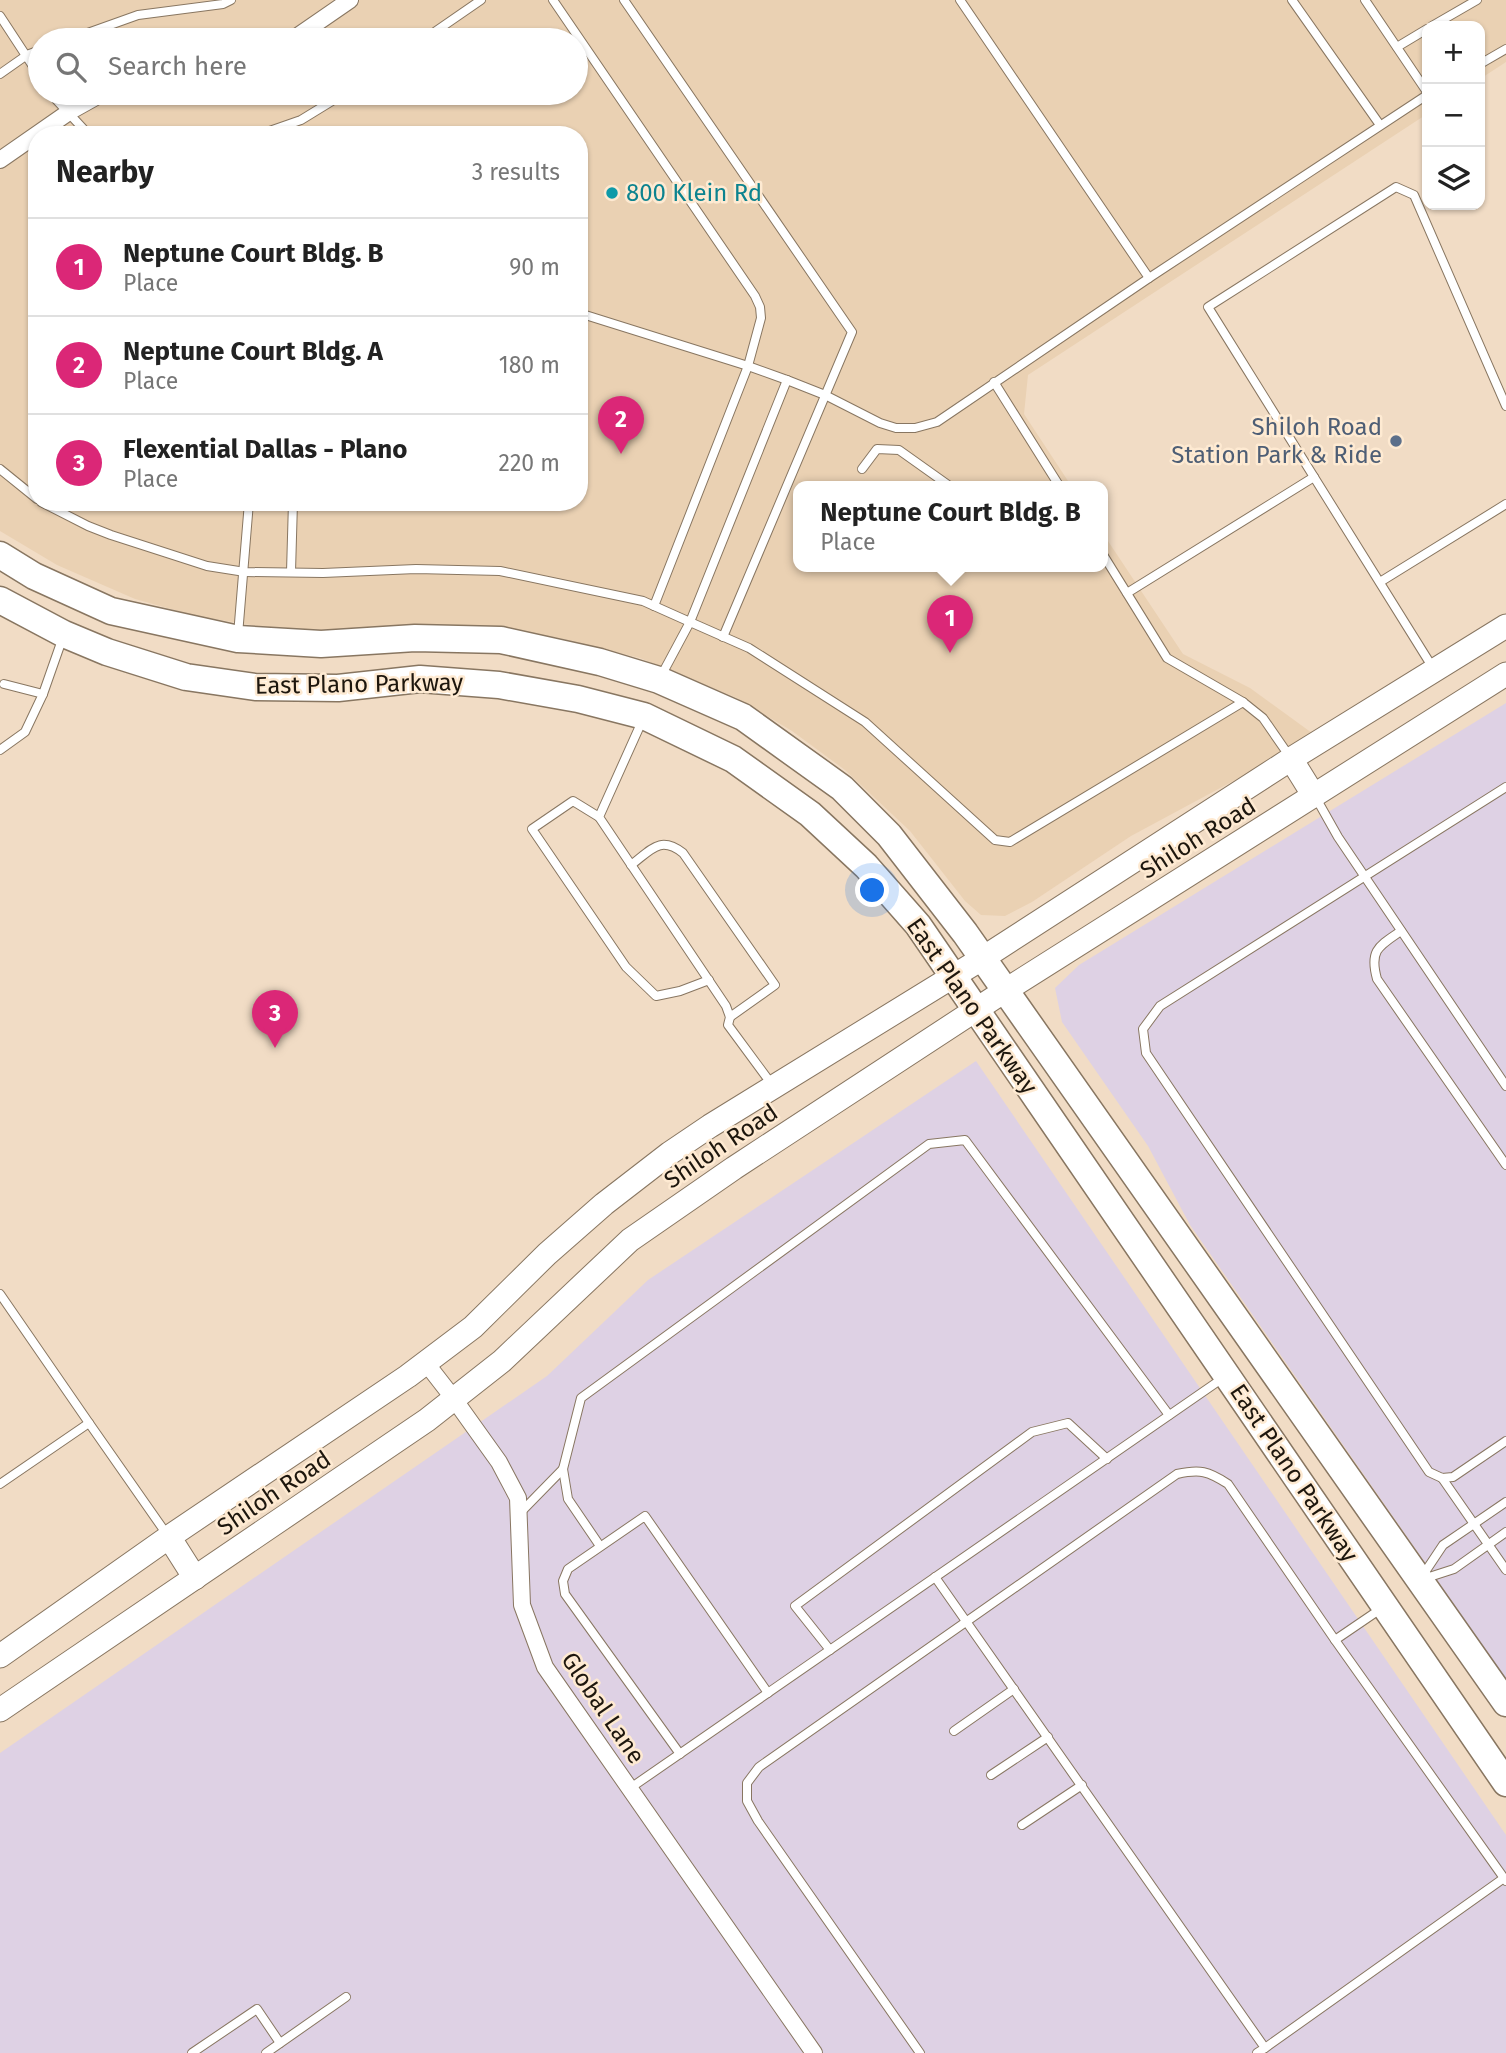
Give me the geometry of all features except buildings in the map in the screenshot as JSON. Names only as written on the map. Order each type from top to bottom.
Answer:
[{"type":"main road","name":"East Plano Parkway","points":[[0,555],[34,576],[111,611],[238,639],[321,644],[415,638],[501,640],[600,662],[659,680],[743,717],[842,788],[889,835],[944,904],[1506,1703]]},
{"type":"main road","points":[[64,634],[80,597]]},
{"type":"main road","name":"East Plano Parkway","points":[[0,600],[64,634],[107,652],[186,677],[255,687],[338,688],[419,679],[499,685],[578,699],[644,716],[733,759],[810,814],[866,866],[918,925],[1506,1783]]},
{"type":"main road","name":"Shiloh Road","points":[[0,1656],[169,1537],[426,1363],[473,1327],[547,1254],[604,1204],[670,1153],[1506,626]]},
{"type":"main road","name":"Shiloh Road","points":[[0,1710],[427,1420],[502,1361],[630,1240],[734,1168],[1006,990],[1506,674]]},
{"type":"main road","points":[[644,716],[659,680]]},
{"type":"main road","points":[[1291,760],[1314,796]]},
{"type":"main road","points":[[1227,1376],[1260,1353]]},
{"type":"main road","points":[[169,1537],[195,1578]]},
{"type":"main road","points":[[1385,1606],[1420,1580]]},
{"type":"street","points":[[314,28],[350,0]]},
{"type":"street","points":[[49,126],[82,105]]},
{"type":"street","points":[[0,160],[28,141]]},
{"type":"street","name":"Global Lane","points":[[426,1363],[499,1462],[518,1498],[522,1605],[545,1667],[814,2053]]},
{"type":"lane","points":[[102,28],[138,15],[223,4],[231,0]]},
{"type":"lane","points":[[440,28],[481,0]]},
{"type":"lane","points":[[553,0],[572,28]]},
{"type":"lane","points":[[624,0],[852,332],[723,637]]},
{"type":"lane","points":[[960,0],[1149,278]]},
{"type":"lane","points":[[1292,0],[1380,125]]},
{"type":"lane","points":[[1365,0],[1422,85]]},
{"type":"lane","points":[[1441,21],[1477,0]]},
{"type":"lane","points":[[0,16],[27,55],[0,74]]},
{"type":"lane","points":[[1397,47],[1422,32]]},
{"type":"lane","points":[[1485,61],[1506,49]]},
{"type":"lane","points":[[588,51],[760,307],[761,318],[748,366],[654,606]]},
{"type":"lane","points":[[588,316],[787,380],[825,395],[880,423],[896,428],[915,428],[937,422],[1422,96]]},
{"type":"lane","points":[[62,105],[81,126]]},
{"type":"lane","points":[[284,126],[301,120],[325,105]]},
{"type":"lane","points":[[1435,671],[1208,307],[1396,187],[1414,195],[1506,405]]},
{"type":"lane","points":[[659,680],[690,622],[787,380]]},
{"type":"lane","points":[[994,382],[1056,481]]},
{"type":"lane","points":[[862,469],[877,449],[899,450],[943,481]]},
{"type":"lane","points":[[0,469],[28,492]]},
{"type":"lane","points":[[1127,593],[1314,477]]},
{"type":"lane","points":[[1380,582],[1506,504]]},
{"type":"lane","points":[[59,511],[111,535],[207,566],[244,572],[416,569],[500,571],[643,601],[748,648],[865,722],[995,840],[1010,842],[1243,702]]},
{"type":"lane","points":[[238,639],[248,511]]},
{"type":"lane","points":[[291,572],[293,511]]},
{"type":"lane","points":[[1108,562],[1167,658],[1243,702],[1263,718],[1291,760]]},
{"type":"lane","points":[[0,750],[25,732],[43,695],[64,634]]},
{"type":"lane","points":[[1,684],[43,695]]},
{"type":"lane","points":[[599,817],[644,716]]},
{"type":"lane","points":[[1506,786],[1160,1006],[1143,1029],[1146,1053],[1429,1472],[1442,1478],[1453,1477],[1506,1441]]},
{"type":"lane","points":[[1314,796],[1332,829],[1505,1084]]},
{"type":"lane","points":[[709,980],[680,991],[656,996],[626,967],[533,829],[573,801],[599,817],[709,980],[726,1006],[730,1017],[728,1026],[774,1087]]},
{"type":"lane","points":[[631,864],[660,844],[672,844],[683,853],[775,985],[730,1017]]},
{"type":"lane","points":[[1401,931],[1377,948],[1373,964],[1377,979],[1506,1165]]},
{"type":"lane","points":[[600,1546],[568,1499],[564,1469],[581,1398],[929,1144],[965,1140],[1169,1415]]},
{"type":"lane","points":[[0,1294],[169,1537]]},
{"type":"lane","points":[[629,1789],[1227,1376]]},
{"type":"lane","points":[[0,1484],[89,1423]]},
{"type":"lane","points":[[830,1650],[795,1606],[1032,1433],[1069,1423],[1107,1459]]},
{"type":"lane","points":[[518,1514],[564,1469]]},
{"type":"lane","points":[[920,2053],[758,1821],[747,1801],[747,1783],[760,1767],[967,1623],[1159,1485],[1177,1474],[1194,1470],[1211,1473],[1228,1484],[1505,1880],[1261,2050],[1082,1785],[967,1623],[935,1577]]},
{"type":"lane","points":[[1442,1478],[1506,1570]]},
{"type":"lane","points":[[1420,1580],[1443,1545],[1506,1502]]},
{"type":"lane","points":[[680,1754],[565,1594],[563,1581],[568,1569],[600,1546],[645,1517],[768,1693]]},
{"type":"lane","points":[[1420,1580],[1454,1569],[1506,1532]]},
{"type":"lane","points":[[1335,1640],[1385,1606]]},
{"type":"lane","points":[[954,1731],[1014,1689]]},
{"type":"lane","points":[[991,1775],[1048,1737]]},
{"type":"lane","points":[[1022,1825],[1082,1785]]},
{"type":"lane","points":[[269,2052],[346,1997]]},
{"type":"lane","points":[[192,2053],[257,2009],[280,2043]]},
{"type":"shaded area","points":[[0,0],[1506,0],[1506,62],[1485,76],[1485,21],[1422,21],[1422,117],[1028,375],[1024,414],[1068,481],[793,481],[793,572],[1108,572],[1108,541],[1183,654],[1250,688],[1312,733],[1250,772],[1131,836],[1032,902],[1005,916],[981,915],[965,901],[910,831],[845,770],[792,731],[737,698],[640,658],[559,638],[490,627],[304,631],[196,616],[135,599],[57,565],[0,531]]},
{"type":"shaded area","points":[[1506,703],[1506,1679],[1190,1225],[1148,1146],[1062,1022],[1055,988],[1079,965]]},
{"type":"shaded area","points":[[976,1061],[1506,1835],[1506,2053],[0,2053],[0,1753],[547,1376],[648,1280]]},
{"type":"place","name":"800 Klein Rd","points":[[612,193]]},
{"type":"place","name":"Shiloh Road Station Park & Ride","points":[[1396,441]]},
{"type":"place","name":"Neptune Court Bldg. A","points":[[621,454]]},
{"type":"place","name":"Neptune Court Bldg. B","points":[[950,653]]},
{"type":"place","name":"Flexential Dallas - Plano","points":[[275,1048]]}]
